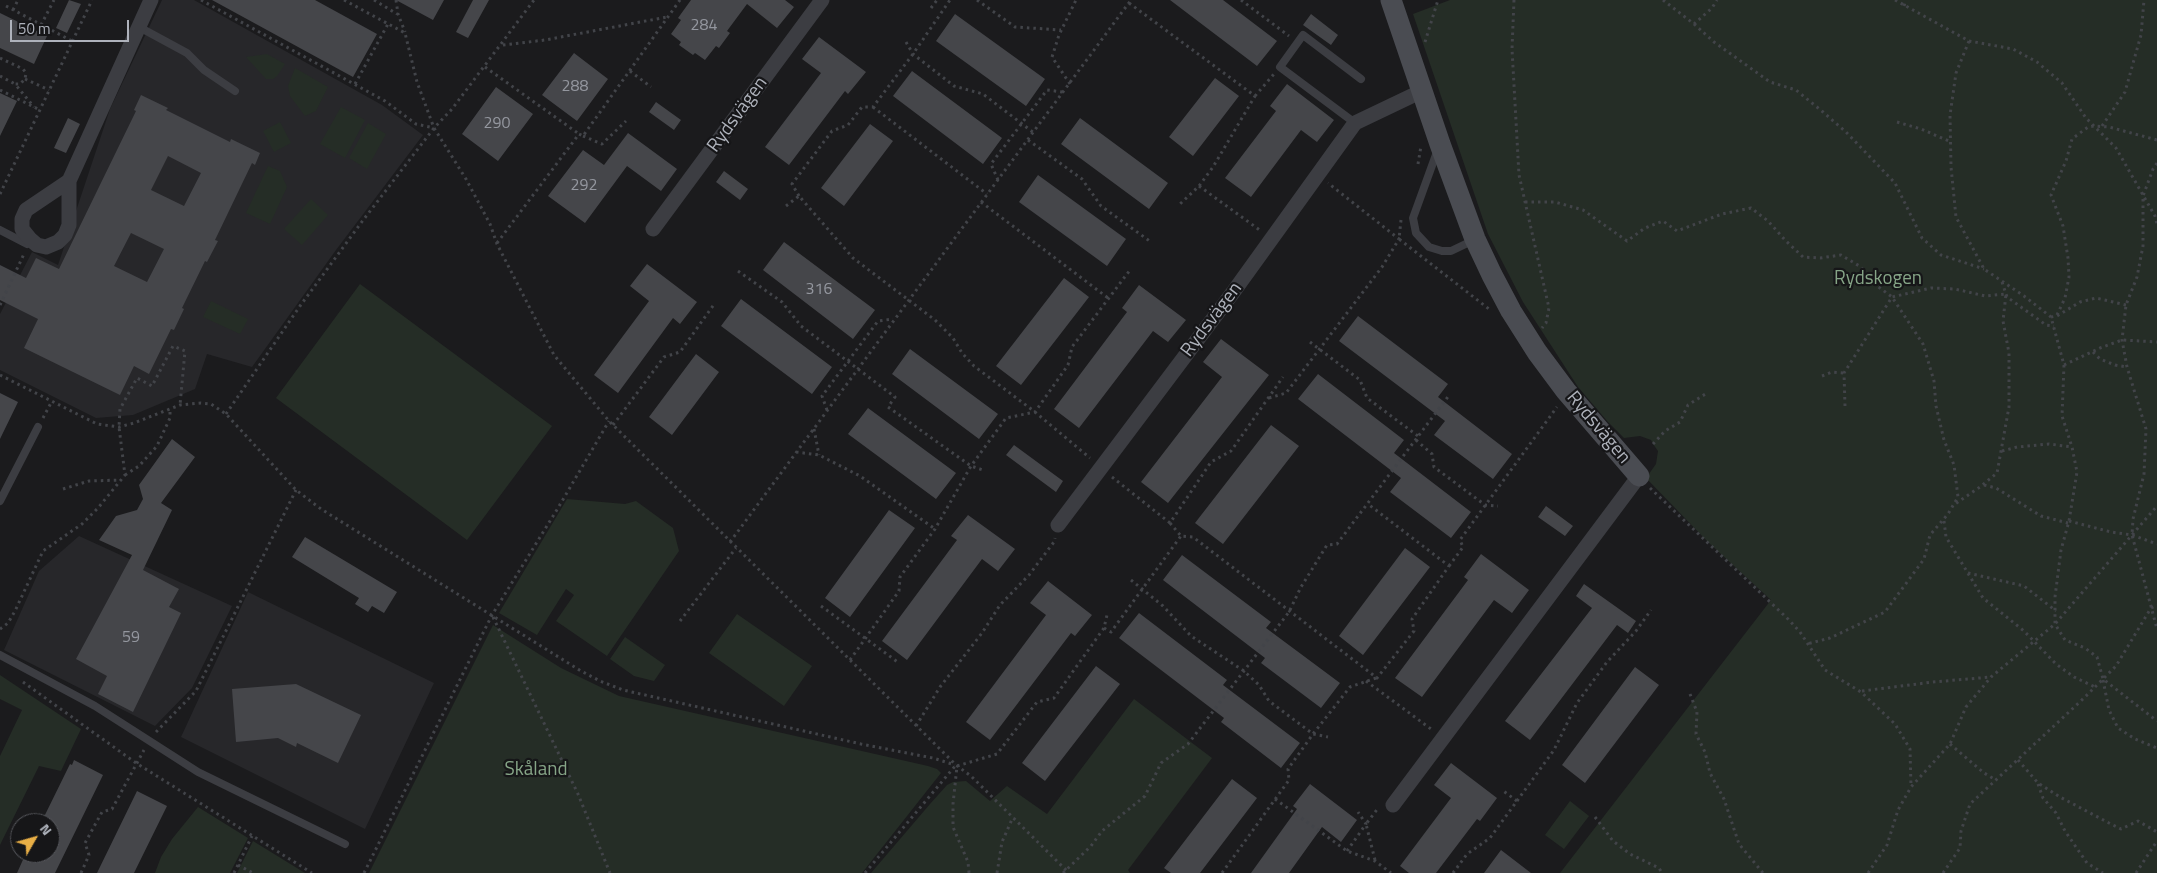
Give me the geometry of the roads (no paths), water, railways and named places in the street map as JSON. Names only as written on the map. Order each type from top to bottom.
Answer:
[{"type":"street","points":[[69,181],[26,210],[22,219],[22,229],[28,242],[46,247],[58,242],[65,235],[69,225],[69,181],[151,0]]},
{"type":"street","name":"Rydsvägen","points":[[652,229],[822,0]]},
{"type":"street","name":"Rydsvägen","points":[[1391,0],[1440,144],[1475,239],[1511,312],[1537,352],[1572,398],[1639,476],[1393,805]]},
{"type":"street","name":"Rydsvägen","points":[[1058,525],[1272,239],[1356,123],[1422,92]]},
{"type":"lane","points":[[138,27],[187,53],[204,70],[236,91]]},
{"type":"lane","points":[[1356,123],[1280,68],[1303,35],[1361,79]]},
{"type":"lane","points":[[1440,144],[1413,218],[1416,233],[1428,247],[1442,251],[1451,250],[1475,239]]},
{"type":"lane","points":[[0,230],[28,242]]},
{"type":"lane","points":[[0,501],[38,427]]},
{"type":"lane","points":[[0,655],[95,706],[198,772],[345,844]]},
{"type":"park label","name":"Rydskogen","points":[[1878,279]]},
{"type":"park label","name":"Skåland","points":[[536,770]]}]
